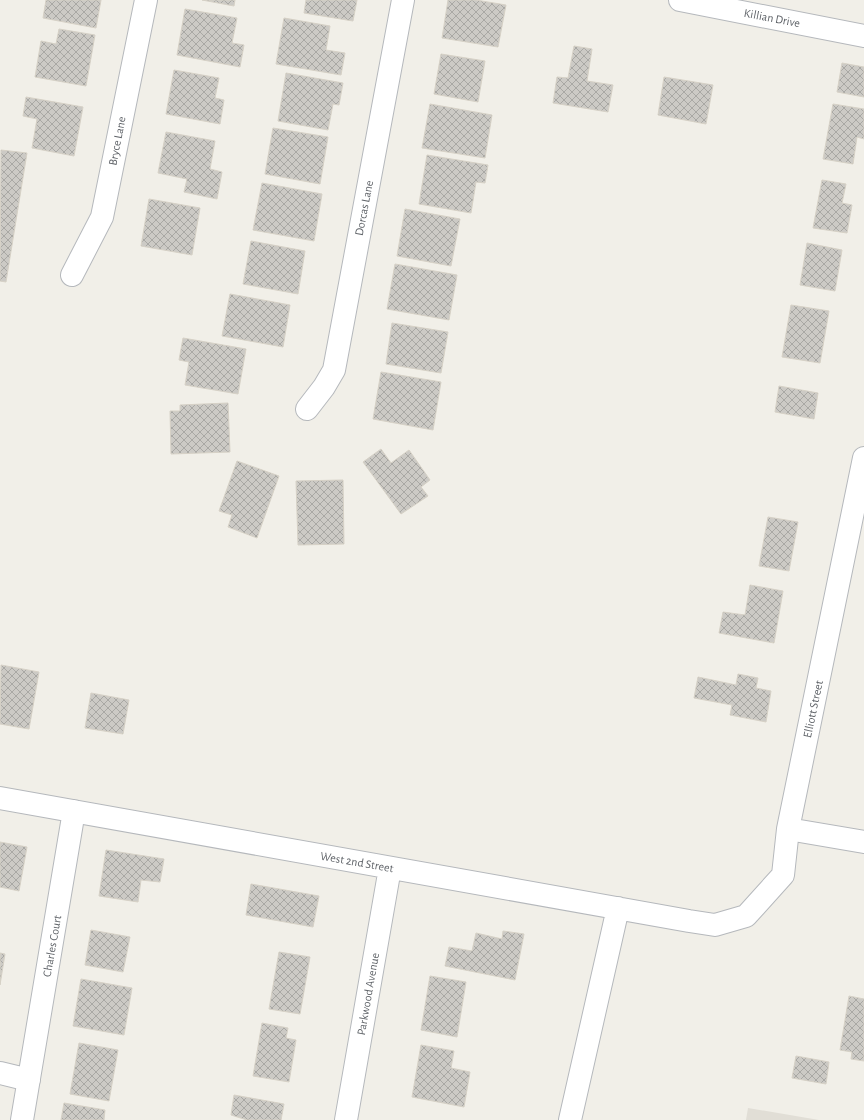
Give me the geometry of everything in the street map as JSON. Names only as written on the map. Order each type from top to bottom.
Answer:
[{"type":"street","name":"Bryce Lane","points":[[72,275],[102,217],[146,0]]},
{"type":"street","name":"Dorcas Lane","points":[[307,409],[324,387],[334,370],[403,0]]},
{"type":"street","name":"Killian Drive","points":[[680,0],[864,36]]},
{"type":"street","name":"Elliott Street","points":[[715,925],[746,916],[783,875],[788,829],[864,458]]},
{"type":"street","name":"West 2nd Street","points":[[0,798],[715,925]]},
{"type":"street","name":"Charles Court","points":[[22,1120],[74,811]]},
{"type":"street","points":[[788,829],[864,842]]},
{"type":"street","name":"Parkwood Avenue","points":[[346,1120],[390,868]]},
{"type":"street","points":[[570,1120],[618,908]]},
{"type":"street","points":[[0,1073],[29,1080]]},
{"type":"shaded area","points":[[748,1108],[819,1120],[746,1120]]},
{"type":"building","points":[[46,0],[101,0],[96,28],[43,18]]},
{"type":"building","points":[[202,0],[235,0],[234,6]]},
{"type":"building","points":[[306,0],[357,0],[353,21],[304,13]]},
{"type":"building","points":[[448,0],[476,0],[506,5],[498,47],[442,38]]},
{"type":"building","points":[[185,9],[237,18],[232,43],[244,45],[240,67],[177,55]]},
{"type":"building","points":[[284,18],[330,26],[326,50],[345,53],[341,75],[276,64]]},
{"type":"building","points":[[59,29],[95,35],[86,86],[35,77],[41,41],[56,44]]},
{"type":"building","points":[[574,46],[592,49],[587,81],[613,85],[608,112],[553,103],[557,77],[568,78]]},
{"type":"building","points":[[441,54],[485,61],[478,102],[434,94]]},
{"type":"building","points":[[842,63],[864,67],[864,97],[837,92]]},
{"type":"building","points":[[174,70],[219,78],[215,98],[224,100],[220,124],[166,114]]},
{"type":"building","points":[[286,73],[343,83],[339,105],[333,104],[328,130],[278,121]]},
{"type":"building","points":[[664,77],[713,85],[706,124],[658,115]]},
{"type":"building","points":[[26,97],[83,107],[74,156],[32,148],[37,119],[23,116]]},
{"type":"building","points":[[430,104],[492,115],[485,158],[422,148]]},
{"type":"building","points":[[833,104],[864,109],[864,139],[857,137],[853,164],[823,159]]},
{"type":"building","points":[[273,128],[328,137],[320,184],[265,174]]},
{"type":"building","points":[[166,132],[215,141],[210,169],[222,172],[217,199],[184,192],[187,179],[158,173]]},
{"type":"building","points":[[1,150],[27,153],[6,282],[0,281]]},
{"type":"building","points":[[427,155],[488,165],[485,183],[476,182],[471,213],[419,204]]},
{"type":"building","points":[[822,180],[846,184],[842,203],[852,205],[847,233],[813,228]]},
{"type":"building","points":[[262,183],[322,194],[314,241],[253,230]]},
{"type":"building","points":[[149,199],[200,208],[192,255],[141,246]]},
{"type":"building","points":[[405,209],[460,219],[451,266],[397,256]]},
{"type":"building","points":[[251,241],[305,251],[298,294],[243,284]]},
{"type":"building","points":[[807,243],[842,250],[835,291],[800,285]]},
{"type":"building","points":[[395,264],[457,275],[449,320],[387,309]]},
{"type":"building","points":[[230,294],[290,305],[283,347],[222,336]]},
{"type":"building","points":[[791,305],[829,311],[820,363],[782,357]]},
{"type":"building","points":[[392,323],[448,332],[441,373],[386,364]]},
{"type":"building","points":[[183,338],[246,349],[238,394],[185,385],[189,362],[179,360]]},
{"type":"building","points":[[381,372],[441,382],[433,430],[373,419]]},
{"type":"building","points":[[779,386],[818,393],[814,419],[775,412]]},
{"type":"building","points":[[228,403],[230,452],[171,454],[170,411],[180,411],[180,405]]},
{"type":"building","points":[[381,449],[391,463],[409,450],[430,480],[421,487],[428,496],[401,514],[363,462]]},
{"type":"building","points":[[237,461],[279,476],[257,538],[228,527],[232,515],[219,511]]},
{"type":"building","points":[[343,480],[344,544],[298,545],[296,481]]},
{"type":"building","points":[[768,517],[798,522],[789,571],[759,566]]},
{"type":"building","points":[[750,585],[783,591],[774,643],[719,633],[723,612],[745,615]]},
{"type":"building","points":[[1,665],[39,672],[29,729],[0,724]]},
{"type":"building","points":[[738,674],[758,678],[756,688],[771,691],[766,722],[730,715],[732,705],[694,698],[698,677],[736,685]]},
{"type":"building","points":[[91,693],[129,700],[123,734],[85,728]]},
{"type":"building","points":[[0,842],[27,847],[19,891],[0,887]]},
{"type":"building","points":[[106,850],[164,859],[160,882],[141,880],[138,902],[99,896]]},
{"type":"building","points":[[251,884],[319,896],[313,927],[246,915]]},
{"type":"building","points":[[91,930],[130,937],[123,972],[85,965]]},
{"type":"building","points":[[503,931],[524,934],[515,980],[445,966],[449,947],[472,951],[476,933],[502,939]]},
{"type":"building","points":[[279,952],[310,957],[300,1014],[269,1009]]},
{"type":"building","points":[[0,953],[5,954],[0,985]]},
{"type":"building","points":[[430,976],[466,982],[457,1037],[421,1030]]},
{"type":"building","points":[[81,979],[132,988],[124,1035],[73,1026]]},
{"type":"building","points":[[849,996],[864,999],[864,1061],[851,1059],[852,1052],[840,1050]]},
{"type":"building","points":[[262,1023],[288,1028],[286,1038],[296,1040],[289,1082],[253,1076]]},
{"type":"building","points":[[79,1043],[118,1050],[109,1101],[70,1094]]},
{"type":"building","points":[[421,1045],[454,1051],[451,1068],[470,1072],[464,1107],[412,1097]]},
{"type":"building","points":[[796,1056],[829,1062],[826,1084],[792,1078]]},
{"type":"building","points":[[234,1095],[284,1104],[281,1120],[247,1120],[231,1115]]},
{"type":"building","points":[[64,1103],[105,1110],[104,1120],[61,1120]]}]
